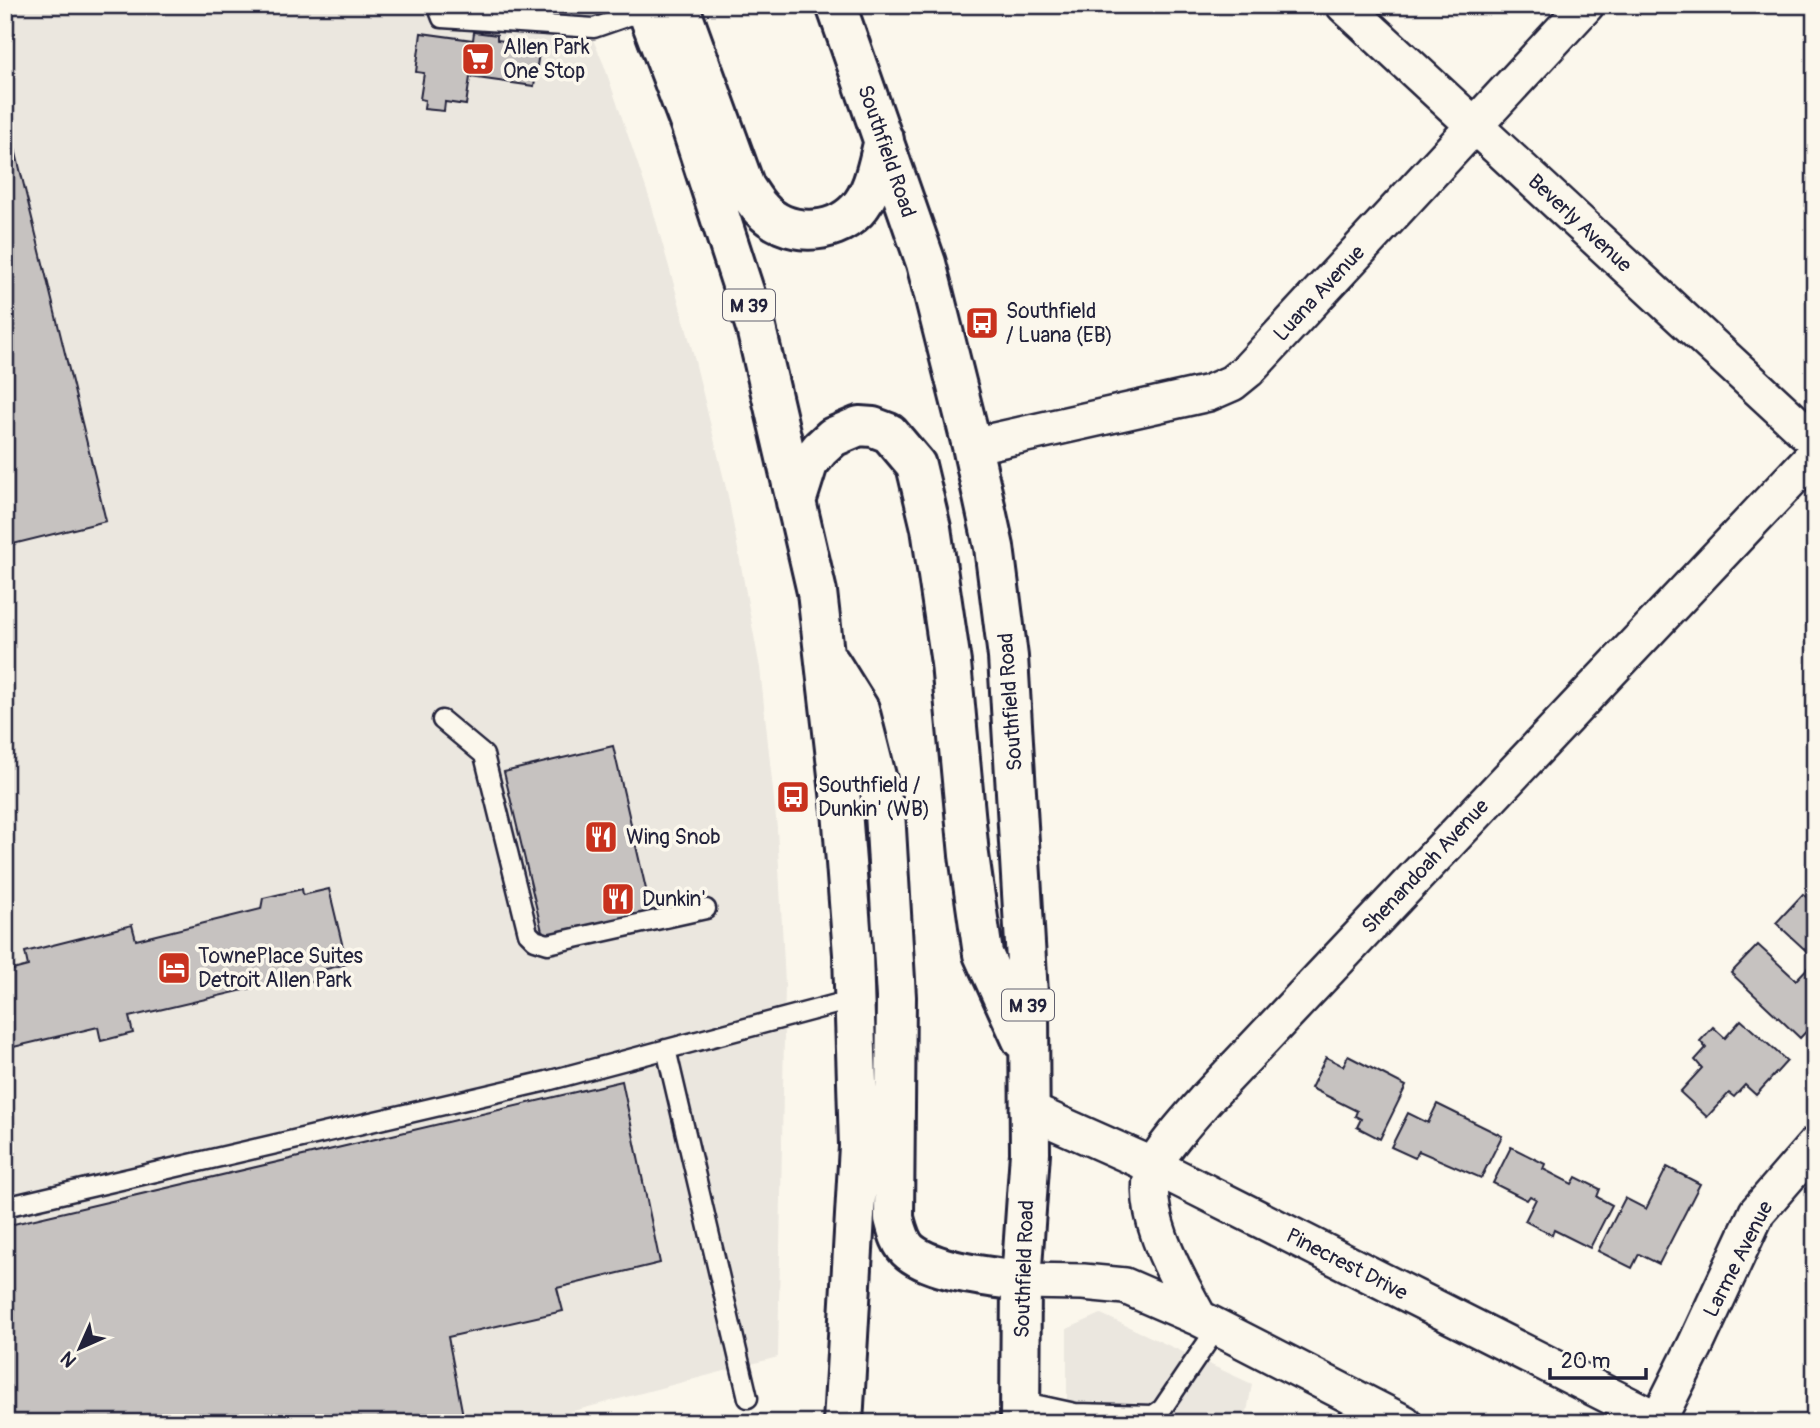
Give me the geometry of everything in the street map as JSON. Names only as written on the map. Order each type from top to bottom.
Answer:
[{"type":"highway","name":"Southfield Road","points":[[836,5],[926,263],[972,446],[994,547],[1008,657],[1027,985],[1030,1153],[1021,1281],[1020,1412]]},
{"type":"highway","points":[[657,7],[746,187],[761,210],[788,228],[811,230],[835,225],[857,210],[871,187],[884,140]]},
{"type":"highway","name":"M 39","points":[[657,7],[690,124],[756,328],[817,592],[842,810],[855,999],[859,1146],[843,1423]]},
{"type":"highway","points":[[796,502],[808,464],[826,443],[859,426],[873,427],[889,433],[916,465],[931,528],[951,663],[969,856],[983,954],[1029,1055]]},
{"type":"highway","points":[[824,653],[859,709],[885,812],[896,998],[894,1218],[901,1240],[909,1252],[971,1275],[1021,1281]]},
{"type":"street","name":"Beverly Avenue","points":[[1344,5],[1815,441]]},
{"type":"street","name":"Luana Avenue","points":[[972,446],[1209,393],[1232,383],[1248,370],[1586,5]]},
{"type":"street","name":"Shenandoah Avenue","points":[[1154,1166],[1180,1129],[1207,1098],[1815,454]]},
{"type":"street","name":"Pinecrest Drive","points":[[1028,1110],[1154,1166],[1661,1421]]},
{"type":"street","name":"Larme Avenue","points":[[1661,1421],[1757,1212],[1815,1145]]},
{"type":"street","points":[[1154,1166],[1151,1193],[1160,1239],[1171,1267],[1208,1323]]},
{"type":"street","points":[[1021,1281],[1125,1286],[1208,1323],[1404,1423]]},
{"type":"lane","points":[[437,5],[442,18],[594,28],[657,7]]},
{"type":"lane","points":[[442,720],[484,755],[528,933],[535,940],[548,944],[706,909]]},
{"type":"lane","points":[[5,1207],[547,1081],[855,999]]},
{"type":"lane","points":[[666,1049],[748,1398]]},
{"type":"lane","points":[[1020,1412],[1153,1415],[1162,1409],[1208,1323]]},
{"type":"shaded area","points":[[5,5],[578,5],[604,65],[651,203],[692,349],[728,496],[760,668],[777,828],[785,984],[778,1357],[528,1423],[5,1423]]},
{"type":"shaded area","points":[[1101,1314],[1252,1384],[1245,1423],[1067,1423],[1067,1329]]},
{"type":"building","name":"Allen Park One Stop","points":[[474,32],[497,35],[497,40],[540,46],[534,86],[470,77],[466,105],[445,102],[444,111],[424,109],[425,100],[420,99],[424,73],[416,72],[421,33],[473,40]]},
{"type":"building","points":[[5,108],[106,521],[5,546]]},
{"type":"building","points":[[613,746],[651,911],[549,935],[542,931],[504,772]]},
{"type":"building","name":"TownePlace Suites Detroit Allen Park","points":[[302,889],[303,895],[329,889],[347,964],[318,971],[320,980],[280,989],[278,982],[129,1017],[133,1033],[101,1041],[98,1027],[5,1049],[5,972],[28,966],[25,952],[132,925],[136,940],[261,909],[263,898]]},
{"type":"building","points":[[1803,894],[1815,905],[1815,959],[1776,923]]},
{"type":"building","points":[[1758,945],[1796,980],[1815,960],[1815,1022],[1800,1038],[1731,973]]},
{"type":"building","points":[[1741,1020],[1787,1061],[1756,1095],[1745,1085],[1734,1097],[1729,1093],[1707,1117],[1680,1092],[1702,1068],[1695,1060],[1706,1048],[1700,1041],[1713,1027],[1725,1038]]},
{"type":"building","points":[[1348,1056],[1406,1086],[1380,1139],[1357,1127],[1361,1119],[1355,1116],[1357,1111],[1311,1088],[1326,1057],[1343,1066]]},
{"type":"building","points":[[622,1081],[660,1263],[557,1288],[563,1311],[448,1337],[464,1421],[5,1423],[5,1226]]},
{"type":"building","points":[[1437,1104],[1502,1136],[1481,1178],[1419,1151],[1415,1158],[1391,1147],[1408,1113],[1428,1123]]},
{"type":"building","points":[[1511,1147],[1545,1164],[1543,1169],[1572,1184],[1576,1177],[1600,1189],[1597,1197],[1612,1205],[1590,1248],[1554,1230],[1552,1235],[1525,1221],[1536,1199],[1530,1196],[1527,1200],[1493,1183]]},
{"type":"building","points":[[1667,1167],[1700,1184],[1659,1264],[1639,1254],[1632,1268],[1598,1251],[1625,1198],[1646,1209]]},
{"type":"place","name":"Allen Park One Stop","points":[[478,59]]},
{"type":"place","name":"Southfield / Luana (EB)","points":[[982,323]]},
{"type":"place","name":"Southfield / Dunkin' (WB)","points":[[793,797]]},
{"type":"place","name":"Wing Snob","points":[[601,837]]},
{"type":"place","name":"Dunkin'","points":[[618,899]]},
{"type":"place","name":"TownePlace Suites Detroit Allen Park","points":[[174,968]]}]
